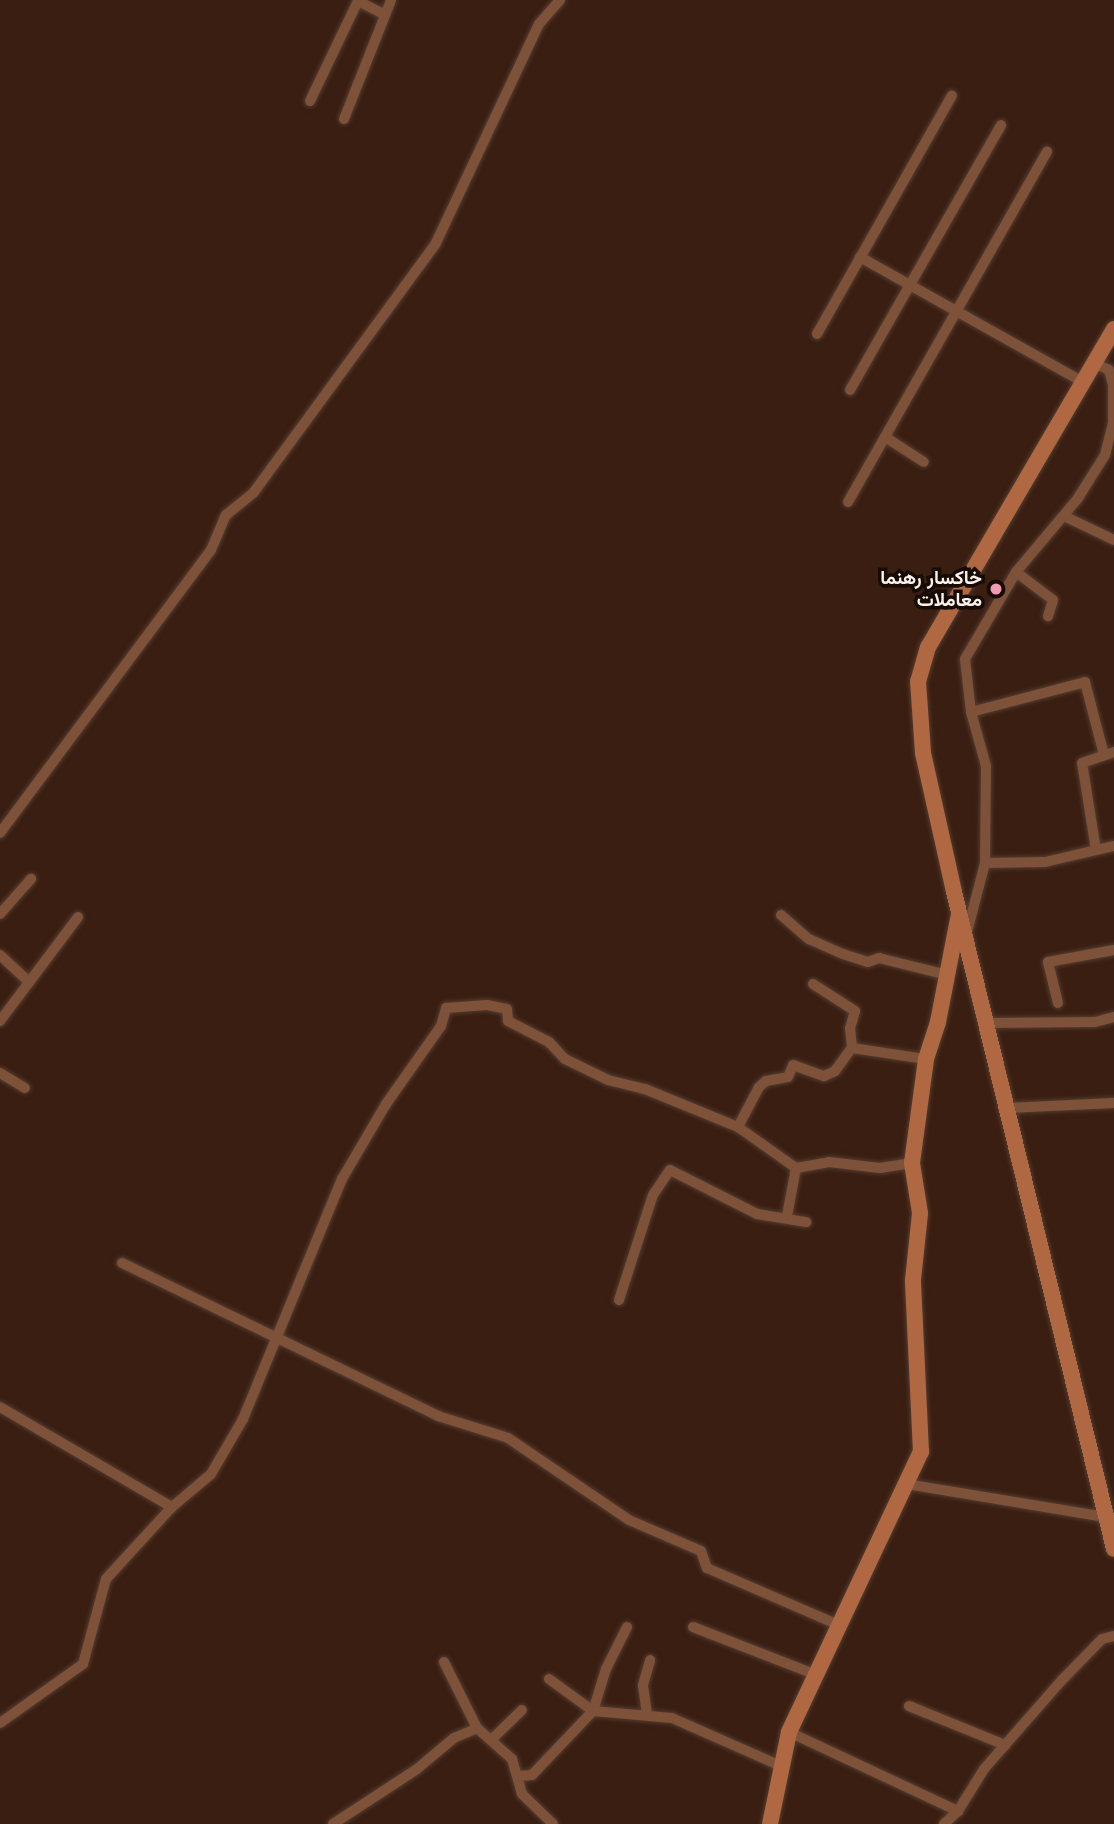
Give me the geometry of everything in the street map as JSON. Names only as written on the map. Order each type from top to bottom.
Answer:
[{"type":"street","points":[[344,119],[391,0]]},
{"type":"street","points":[[0,833],[211,550],[226,515],[254,492],[428,254],[485,146],[488,128],[539,24],[560,0]]},
{"type":"street","points":[[310,101],[358,1],[385,15]]},
{"type":"street","points":[[817,334],[952,95]]},
{"type":"street","points":[[850,390],[1001,125]]},
{"type":"street","points":[[848,502],[1046,150]]},
{"type":"street","points":[[860,257],[1083,382]]},
{"type":"street","points":[[1114,329],[928,647],[918,681],[923,752],[959,913],[1108,1510],[1114,1549]]},
{"type":"street","points":[[965,939],[985,863],[986,766],[971,712],[965,659],[1016,572],[1064,516],[1105,455],[1114,424],[1110,370],[1094,363]]},
{"type":"street","points":[[884,437],[924,462]]},
{"type":"street","points":[[1064,516],[1114,540]]},
{"type":"street","points":[[1016,572],[1053,600],[1048,616]]},
{"type":"street","points":[[971,712],[1085,682],[1109,754],[1082,763],[1096,850]]},
{"type":"street","points":[[985,863],[1045,862],[1114,846]]},
{"type":"street","points":[[0,915],[31,879]]},
{"type":"street","points":[[770,1824],[789,1732],[921,1452],[913,1280],[920,1213],[912,1163],[926,1059],[959,913]]},
{"type":"street","points":[[781,915],[809,939],[844,954],[868,962],[879,958],[947,975]]},
{"type":"street","points":[[0,1021],[78,917]]},
{"type":"street","points":[[1058,1003],[1048,962],[1114,950]]},
{"type":"street","points":[[0,955],[29,982]]},
{"type":"street","points":[[738,1127],[766,1081],[786,1078],[793,1065],[824,1076],[835,1070],[852,1048],[850,1028],[855,1011],[813,984]]},
{"type":"street","points":[[0,1723],[83,1664],[106,1578],[172,1507],[211,1474],[243,1419],[342,1180],[386,1104],[441,1026],[446,1008],[487,1005],[507,1009],[508,1021],[549,1042],[565,1059],[608,1080],[645,1089],[738,1127],[796,1168],[829,1162],[880,1168],[912,1163]]},
{"type":"street","points":[[986,1023],[1095,1022],[1114,1017]]},
{"type":"street","points":[[852,1048],[926,1059]]},
{"type":"street","points":[[0,1073],[25,1087]]},
{"type":"street","points":[[1007,1108],[1114,1102]]},
{"type":"street","points":[[787,1216],[796,1168]]},
{"type":"street","points":[[619,1300],[653,1195],[670,1170],[757,1214],[787,1216],[806,1222]]},
{"type":"street","points":[[122,1263],[438,1416],[509,1438],[629,1520],[701,1551],[707,1568],[841,1626]]},
{"type":"street","points":[[0,1407],[172,1507]]},
{"type":"street","points":[[906,1484],[1108,1510]]},
{"type":"street","points":[[519,1776],[533,1775],[593,1711],[606,1669],[627,1627]]},
{"type":"street","points":[[693,1628],[817,1675]]},
{"type":"street","points":[[944,1824],[958,1811],[1005,1745],[1102,1639],[1114,1636]]},
{"type":"street","points":[[648,1714],[643,1685],[650,1660]]},
{"type":"street","points":[[444,1661],[477,1728],[512,1759],[522,1794],[554,1824]]},
{"type":"street","points":[[549,1679],[593,1711],[648,1714],[694,1726],[721,1743],[780,1766]]},
{"type":"street","points":[[909,1706],[1005,1745]]},
{"type":"street","points":[[491,1740],[522,1710]]},
{"type":"street","points":[[333,1824],[417,1769],[454,1738],[477,1728]]},
{"type":"street","points":[[789,1732],[958,1811]]},
{"type":"place","name":"خاکسار رهنما معاملات","points":[[996,589]]}]
